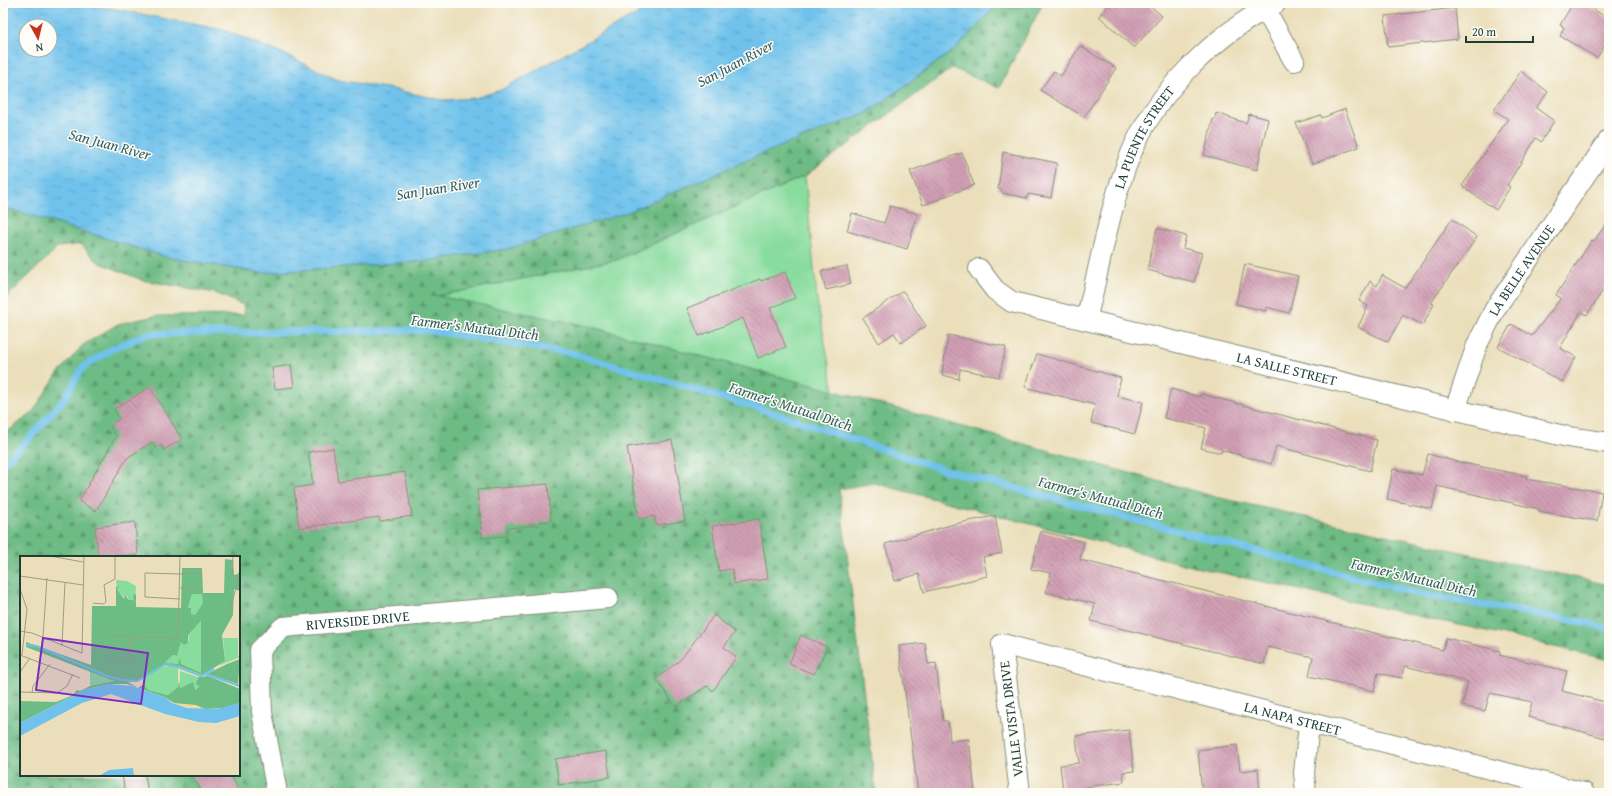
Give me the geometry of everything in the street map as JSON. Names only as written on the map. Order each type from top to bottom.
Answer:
[{"type":"street","points":[[1270,6],[1294,61]]},
{"type":"street","name":"LA PUENTE STREET","points":[[1086,320],[1118,191],[1130,155],[1149,120],[1170,90],[1203,53],[1231,31],[1270,6]]},
{"type":"street","name":"LA BELLE AVENUE","points":[[1455,410],[1477,345],[1495,309],[1609,140]]},
{"type":"street","name":"LA SALLE STREET","points":[[979,269],[995,290],[1012,302],[1568,437],[1609,443]]},
{"type":"street","name":"RIVERSIDE DRIVE","points":[[277,793],[262,712],[260,650],[283,627],[608,598]]},
{"type":"street","name":"LA NAPA STREET","points":[[1002,644],[1309,724],[1584,793]]},
{"type":"street","name":"VALLE VISTA DRIVE","points":[[1002,644],[1020,793]]},
{"type":"street","points":[[1306,793],[1304,773],[1309,724]]},
{"type":"green space","points":[[999,3],[1043,3],[999,88],[952,68],[805,176],[616,260],[438,296],[587,326],[834,391],[1216,497],[1609,585],[1609,660],[1509,636],[1195,567],[874,483],[839,489],[876,793],[3,793],[3,435],[32,413],[56,376],[83,345],[118,324],[155,316],[245,315],[243,305],[215,293],[142,280],[98,262],[81,244],[58,247],[3,301],[3,207],[167,257],[261,273],[425,261],[507,249],[867,113],[954,50]]},
{"type":"green space","points":[[805,176],[817,300],[834,391],[587,326],[437,296],[616,260]]},
{"type":"water","name":"San Juan River","points":[[3,3],[45,3],[110,8],[223,30],[291,57],[338,80],[392,89],[442,100],[475,98],[501,90],[656,3],[999,3],[954,50],[867,113],[759,155],[628,212],[507,249],[425,261],[261,273],[167,257],[3,207]]},
{"type":"building","points":[[1110,3],[1147,3],[1162,16],[1134,48],[1099,16]]},
{"type":"building","points":[[1573,3],[1583,3],[1609,19],[1609,38],[1597,58],[1560,36],[1564,27],[1560,25]]},
{"type":"building","points":[[1455,8],[1458,39],[1388,47],[1385,16]]},
{"type":"building","points":[[1080,46],[1116,68],[1084,117],[1040,90],[1054,71],[1061,76]]},
{"type":"building","points":[[1521,71],[1548,92],[1536,108],[1554,121],[1541,142],[1536,138],[1507,185],[1510,187],[1496,210],[1462,186],[1508,119],[1494,110]]},
{"type":"building","points":[[1345,109],[1359,147],[1312,164],[1296,123],[1321,115],[1322,118]]},
{"type":"building","points":[[1216,113],[1246,123],[1249,114],[1268,119],[1257,170],[1204,155],[1213,119],[1215,119]]},
{"type":"building","points":[[1003,152],[1057,163],[1051,198],[1028,194],[1027,198],[1002,193],[1002,190],[998,189]]},
{"type":"building","points":[[962,153],[974,185],[923,205],[910,171]]},
{"type":"building","points":[[890,206],[918,214],[907,249],[847,231],[852,213],[884,223]]},
{"type":"building","points":[[1452,219],[1477,237],[1431,303],[1434,304],[1423,325],[1403,315],[1388,342],[1358,327],[1368,306],[1359,301],[1370,281],[1377,286],[1382,275],[1405,288]]},
{"type":"building","points":[[1609,220],[1609,281],[1587,315],[1581,312],[1560,348],[1576,357],[1562,382],[1498,347],[1511,324],[1532,336],[1561,298],[1556,295],[1592,240],[1594,241]]},
{"type":"building","points":[[1157,228],[1186,236],[1183,248],[1202,253],[1194,282],[1147,270]]},
{"type":"building","points":[[1245,264],[1298,276],[1289,313],[1266,307],[1266,311],[1236,304]]},
{"type":"building","points":[[847,266],[851,284],[826,290],[821,271]]},
{"type":"building","points":[[785,272],[795,298],[770,308],[786,347],[758,358],[743,318],[699,336],[687,308],[760,279],[761,281]]},
{"type":"building","points":[[903,291],[926,326],[901,343],[894,333],[879,343],[863,318]]},
{"type":"building","points":[[948,335],[1006,347],[999,377],[960,369],[959,379],[942,375]]},
{"type":"building","points":[[1037,354],[1121,378],[1117,396],[1143,402],[1135,434],[1091,423],[1095,405],[1025,387]]},
{"type":"building","points":[[291,365],[294,387],[275,389],[272,368]]},
{"type":"building","points":[[150,387],[182,439],[164,450],[161,445],[156,448],[152,442],[127,458],[96,511],[79,501],[116,436],[110,427],[119,419],[114,409]]},
{"type":"building","points":[[1171,389],[1200,397],[1201,394],[1377,440],[1370,471],[1276,446],[1271,464],[1222,450],[1221,453],[1201,448],[1206,428],[1164,418]]},
{"type":"building","points":[[672,440],[685,521],[656,525],[655,516],[639,519],[627,447]]},
{"type":"building","points":[[333,448],[338,481],[405,472],[412,516],[380,521],[379,517],[299,528],[294,488],[313,485],[308,452]]},
{"type":"building","points":[[1428,454],[1458,462],[1527,476],[1526,479],[1602,492],[1597,521],[1538,511],[1539,509],[1437,486],[1432,509],[1387,499],[1393,469],[1422,475]]},
{"type":"building","points":[[548,484],[551,521],[539,522],[539,525],[507,528],[507,536],[482,538],[477,490]]},
{"type":"building","points":[[995,516],[1002,553],[983,557],[987,576],[924,592],[919,574],[895,581],[885,544],[954,524]]},
{"type":"building","points":[[759,519],[768,579],[734,584],[732,569],[719,571],[712,526]]},
{"type":"building","points":[[135,522],[138,555],[98,556],[95,527]]},
{"type":"building","points":[[1041,531],[1084,542],[1080,560],[1443,650],[1446,638],[1500,651],[1499,655],[1567,671],[1562,691],[1609,703],[1609,739],[1528,717],[1532,702],[1490,693],[1485,711],[1462,706],[1468,682],[1405,666],[1402,678],[1378,673],[1374,691],[1309,676],[1313,657],[1268,647],[1264,664],[1091,621],[1095,604],[1046,592],[1051,573],[1031,569]]},
{"type":"building","points":[[714,615],[735,632],[724,647],[736,657],[713,691],[707,686],[676,707],[656,679],[681,659]]},
{"type":"building","points":[[801,635],[827,647],[814,674],[789,664]]},
{"type":"building","points":[[925,643],[928,664],[936,663],[943,721],[948,721],[950,741],[969,739],[975,793],[918,793],[899,646]]},
{"type":"building","points":[[1129,730],[1134,771],[1123,772],[1124,782],[1063,790],[1060,765],[1079,763],[1076,736]]},
{"type":"building","points":[[1237,745],[1240,771],[1258,769],[1260,793],[1202,793],[1198,750]]},
{"type":"building","points":[[606,751],[610,777],[559,785],[555,759]]},
{"type":"building","points":[[122,776],[145,776],[148,793],[125,793]]},
{"type":"building","points":[[192,776],[231,776],[241,793],[203,793]]},
{"type":"waterway","name":"Farmer's Mutual Ditch","points":[[3,464],[29,439],[65,398],[83,367],[114,348],[148,334],[426,330],[571,353],[765,410],[945,470],[1419,594],[1589,623],[1609,630]]}]
